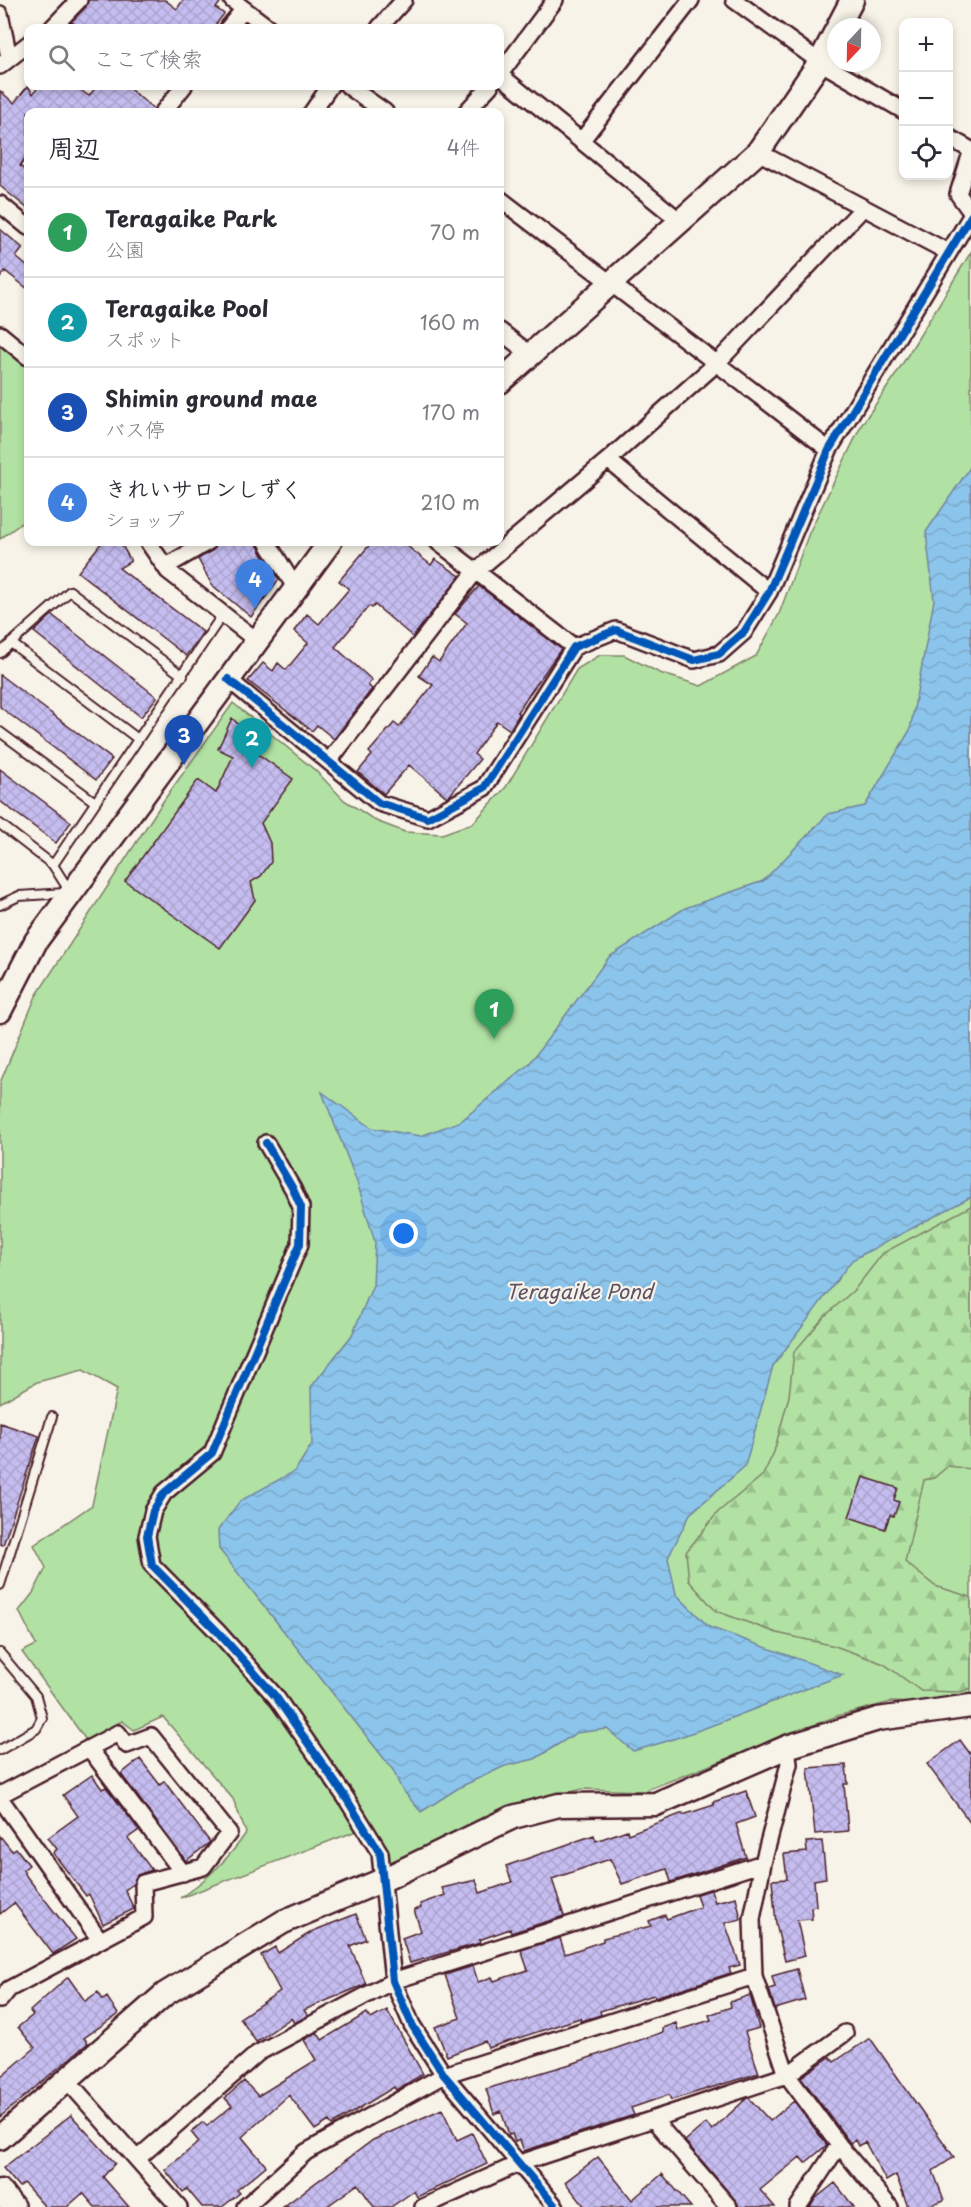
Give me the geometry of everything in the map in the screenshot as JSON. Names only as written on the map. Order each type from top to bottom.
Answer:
[{"type":"street","points":[[55,24],[79,0]]},
{"type":"street","points":[[383,24],[404,0]]},
{"type":"street","points":[[504,69],[555,0]]},
{"type":"street","points":[[582,140],[691,0]]},
{"type":"street","points":[[734,0],[820,62],[899,109]]},
{"type":"street","points":[[843,18],[852,0]]},
{"type":"street","points":[[230,24],[237,5],[263,24]]},
{"type":"street","points":[[0,14],[4,61]]},
{"type":"street","points":[[4,61],[24,47]]},
{"type":"street","points":[[504,379],[758,152],[827,48]]},
{"type":"street","points":[[504,77],[680,221]]},
{"type":"street","points":[[166,108],[181,90]]},
{"type":"street","points":[[315,108],[327,90]]},
{"type":"street","points":[[354,90],[379,108]]},
{"type":"street","points":[[470,108],[486,90]]},
{"type":"street","points":[[228,679],[379,803],[428,818],[484,788],[574,647],[616,630],[694,660],[719,654],[744,632],[769,592],[829,450],[971,214],[958,194],[971,152],[953,140]]},
{"type":"street","points":[[758,152],[948,252]]},
{"type":"street","points":[[504,202],[610,284],[718,362],[829,450]]},
{"type":"street","points":[[0,204],[24,224]]},
{"type":"street","points":[[329,761],[475,572],[608,460],[718,362],[863,208]]},
{"type":"street","points":[[0,334],[24,354]]},
{"type":"street","points":[[504,334],[531,356]]},
{"type":"street","points":[[608,460],[769,592]]},
{"type":"street","points":[[151,546],[165,567],[256,639]]},
{"type":"street","points":[[165,567],[201,546]]},
{"type":"street","points":[[269,546],[295,587]]},
{"type":"street","points":[[0,1011],[36,941],[168,764],[256,639],[327,546]]},
{"type":"street","points":[[443,546],[574,647]]},
{"type":"street","points":[[266,1143],[301,1207],[300,1244],[212,1453],[164,1493],[153,1511],[147,1536],[152,1565],[217,1631],[276,1697],[340,1789],[380,1853],[393,1981],[412,2025],[444,2074],[556,2207]]},
{"type":"street","points":[[0,2138],[165,1994],[283,1922],[383,1880],[513,1817],[559,1804],[656,1804],[787,1747],[878,1719],[971,1706]]},
{"type":"street","points":[[3,1989],[100,1940],[144,1917],[143,1883],[202,1867],[229,1833],[151,1736],[127,1745],[118,1733],[0,1797],[100,1940]]},
{"type":"street","points":[[787,1747],[789,1764],[763,1863],[752,1919],[754,1976],[787,2074],[839,2145],[890,2207]]},
{"type":"street","points":[[89,1748],[183,1873]]},
{"type":"street","points":[[137,2159],[258,2053],[393,1981],[763,1863]]},
{"type":"street","points":[[245,2207],[306,2152],[444,2074],[754,1976]]},
{"type":"street","points":[[423,2207],[520,2163],[787,2074],[845,2033]]},
{"type":"street","points":[[67,2080],[179,2207]]},
{"type":"street","points":[[653,2120],[729,2207]]},
{"type":"street","points":[[798,2207],[839,2145]]},
{"type":"street","points":[[0,2191],[13,2207]]},
{"type":"lane","points":[[0,653],[70,591],[183,676]]},
{"type":"lane","points":[[53,866],[223,614]]},
{"type":"lane","points":[[11,643],[138,739]]},
{"type":"lane","points":[[0,732],[95,802]]},
{"type":"lane","points":[[0,824],[53,866],[71,893]]},
{"type":"lane","points":[[0,905],[19,896],[71,893]]},
{"type":"lane","points":[[0,1585],[52,1417]]},
{"type":"lane","points":[[0,1653],[36,1696],[42,1718],[36,1729],[0,1750]]},
{"type":"green space","points":[[971,252],[971,1697],[936,1704],[891,1702],[837,1716],[644,1791],[583,1789],[553,1796],[393,1867],[367,1827],[180,1898],[216,1868],[246,1833],[233,1799],[163,1717],[134,1730],[122,1721],[86,1740],[22,1652],[36,1645],[19,1611],[33,1593],[46,1568],[34,1545],[92,1505],[117,1389],[83,1370],[37,1382],[0,1403],[0,1083],[36,996],[164,800],[233,703],[316,771],[344,800],[376,821],[405,832],[442,834],[473,823],[506,787],[577,669],[600,655],[624,655],[660,673],[701,686],[756,656],[779,614],[809,533],[862,424],[893,379]]},
{"type":"green space","points":[[0,341],[24,361],[24,521],[0,539]]},
{"type":"green space","points":[[971,1206],[971,1469],[948,1466],[934,1478],[924,1480],[905,1562],[935,1586],[971,1597],[971,1688],[961,1692],[921,1691],[884,1664],[835,1646],[777,1633],[716,1611],[689,1581],[686,1552],[718,1512],[763,1475],[774,1452],[789,1396],[794,1352],[825,1316],[855,1289],[883,1253]]},
{"type":"water","name":"Teragaike Pond","points":[[971,466],[971,1197],[852,1260],[773,1366],[745,1466],[690,1514],[668,1558],[676,1594],[709,1627],[843,1675],[713,1725],[633,1751],[607,1729],[576,1733],[535,1759],[505,1766],[460,1787],[421,1812],[401,1788],[393,1770],[219,1549],[218,1530],[240,1501],[295,1471],[312,1444],[311,1387],[352,1335],[373,1285],[375,1242],[357,1182],[322,1092],[372,1128],[421,1136],[461,1121],[529,1064],[609,957],[685,908],[763,881],[828,814],[865,806],[910,730],[934,600],[926,532]]},
{"type":"building","points":[[88,0],[165,0],[177,9],[183,0],[222,0],[216,8],[224,14],[216,24],[75,24],[71,22],[86,7]]},
{"type":"building","points":[[25,90],[30,90],[33,94],[36,90],[81,90],[89,96],[94,90],[131,90],[153,108],[24,108],[24,160],[20,166],[24,170],[24,206],[0,186],[0,91],[14,103]]},
{"type":"building","points":[[0,229],[23,248],[16,257],[24,264],[24,286],[5,271],[0,278]]},
{"type":"building","points":[[99,546],[122,546],[131,561],[119,568],[203,632],[186,656],[78,572]]},
{"type":"building","points":[[216,546],[258,546],[269,567],[279,579],[251,617],[212,585],[198,559]]},
{"type":"building","points":[[369,546],[407,546],[431,565],[435,559],[460,576],[413,637],[375,605],[372,608],[369,606],[335,647],[372,680],[368,685],[372,689],[334,739],[317,725],[312,731],[248,681],[263,663],[273,671],[278,663],[286,670],[308,643],[294,631],[307,614],[319,624],[349,589],[339,581]]},
{"type":"building","points":[[479,586],[561,649],[517,712],[519,714],[510,730],[497,721],[474,754],[480,759],[450,795],[447,797],[409,765],[384,794],[358,772],[372,755],[369,752],[394,723],[399,727],[433,685],[419,676],[432,657],[439,662],[467,623],[455,614]]},
{"type":"building","points":[[52,615],[157,697],[141,717],[34,632]]},
{"type":"building","points":[[0,675],[112,759],[96,780],[0,707]]},
{"type":"building","points":[[232,718],[250,736],[258,754],[293,779],[261,823],[270,843],[271,862],[261,876],[251,882],[255,900],[220,948],[125,881],[198,780],[216,793],[233,756],[218,749]]},
{"type":"building","points":[[0,769],[71,822],[56,843],[0,801]]},
{"type":"building","points":[[0,1423],[39,1436],[3,1545],[0,1544]]},
{"type":"building","points":[[863,1477],[898,1488],[894,1500],[899,1502],[894,1516],[890,1515],[885,1529],[849,1517]]},
{"type":"building","points":[[960,1740],[971,1755],[971,1824],[927,1764]]},
{"type":"building","points":[[140,1759],[160,1785],[164,1781],[210,1842],[186,1861],[121,1774]]},
{"type":"building","points":[[846,1765],[848,1784],[844,1784],[848,1831],[815,1834],[808,1768]]},
{"type":"building","points":[[92,1775],[102,1789],[106,1787],[139,1830],[128,1838],[152,1870],[137,1875],[133,1884],[125,1890],[134,1909],[103,1924],[89,1894],[86,1896],[53,1853],[57,1849],[48,1838],[78,1816],[63,1795]]},
{"type":"building","points":[[746,1791],[755,1817],[736,1824],[746,1857],[671,1882],[667,1869],[622,1884],[610,1859],[552,1879],[564,1916],[511,1933],[510,1929],[479,1940],[480,1943],[410,1963],[402,1938],[421,1931],[414,1910],[421,1908],[420,1904],[445,1895],[442,1888],[476,1880],[480,1893],[512,1882],[506,1866],[594,1835],[596,1841],[627,1830],[628,1834],[683,1813],[683,1815],[714,1805],[713,1802]]},
{"type":"building","points":[[0,1836],[12,1851],[16,1848],[29,1865],[23,1870],[27,1877],[76,1939],[53,1954],[14,1903],[0,1914]]},
{"type":"building","points":[[822,1841],[826,1878],[814,1880],[816,1906],[811,1907],[812,1919],[797,1920],[805,1956],[785,1961],[776,1924],[772,1880],[787,1879],[784,1854],[807,1852],[806,1842]]},
{"type":"building","points":[[711,1890],[715,1902],[736,1897],[741,1919],[725,1923],[740,1965],[729,1968],[731,1973],[655,1997],[654,1995],[600,2011],[601,2015],[581,2021],[580,2018],[488,2048],[485,2041],[447,2056],[435,2027],[460,2018],[445,1975],[473,1966],[478,1982],[492,1977],[494,1981],[528,1970],[521,1950],[560,1938],[565,1954],[603,1941],[603,1938],[651,1926],[649,1921],[665,1915],[667,1919],[700,1907],[696,1894]]},
{"type":"building","points":[[356,1914],[366,1939],[350,1946],[366,1984],[304,2010],[308,2016],[294,2023],[291,2018],[256,2042],[240,2018],[280,1991],[261,1955],[275,1947],[278,1953],[313,1931]]},
{"type":"building","points":[[797,1969],[805,2000],[775,2009],[769,1989],[775,1987],[772,1976]]},
{"type":"building","points":[[68,1977],[85,2001],[98,1992],[103,2000],[107,1997],[118,2014],[84,2038],[88,2043],[0,2117],[0,2078],[35,2048],[18,2027],[33,2015],[30,2011]]},
{"type":"building","points":[[750,1995],[759,2028],[745,2032],[759,2073],[671,2100],[669,2095],[631,2108],[634,2115],[524,2151],[520,2140],[515,2142],[512,2134],[509,2135],[501,2111],[494,2114],[486,2089],[574,2063],[663,2032],[662,2028],[676,2023],[678,2030],[711,2020],[709,2015],[731,2007],[730,2002]]},
{"type":"building","points":[[387,2010],[423,2074],[396,2090],[394,2087],[332,2125],[329,2121],[315,2130],[289,2095],[242,2137],[266,2166],[237,2190],[240,2193],[222,2207],[202,2207],[187,2189],[183,2192],[165,2170],[199,2142],[191,2132],[203,2122],[207,2126],[232,2106],[225,2098],[244,2081],[258,2096],[316,2060],[304,2040],[317,2032],[322,2040],[367,2013],[371,2019]]},
{"type":"building","points":[[870,2038],[954,2157],[933,2171],[944,2200],[925,2207],[908,2207],[896,2175],[886,2181],[865,2142],[858,2146],[855,2140],[850,2143],[801,2077],[830,2057],[834,2062]]},
{"type":"building","points":[[747,2098],[770,2121],[794,2101],[827,2145],[805,2163],[800,2157],[760,2190],[775,2207],[739,2207],[685,2141],[706,2123],[712,2130]]},
{"type":"building","points":[[442,2109],[457,2140],[472,2133],[487,2164],[417,2197],[414,2191],[391,2207],[374,2207],[358,2184],[326,2207],[283,2207],[373,2140]]},
{"type":"building","points":[[71,2115],[115,2163],[103,2177],[129,2207],[95,2207],[83,2193],[67,2207],[45,2207],[24,2183],[19,2187],[3,2168]]},
{"type":"building","points":[[598,2157],[632,2200],[662,2174],[691,2207],[585,2207],[565,2182]]},
{"type":"building","points":[[835,2183],[854,2207],[810,2207],[816,2198]]},
{"type":"cycle path","points":[[228,679],[379,803],[428,818],[484,788],[574,647],[616,630],[694,660],[719,654],[744,632],[769,592],[829,450],[971,216]]},
{"type":"cycle path","points":[[266,1143],[301,1207],[300,1244],[212,1453],[164,1493],[153,1511],[147,1536],[152,1565],[217,1631],[276,1697],[346,1798],[380,1853],[393,1981],[412,2025],[444,2075],[556,2207]]},
{"type":"place","name":"きれいサロンしずく","points":[[255,609]]},
{"type":"place","name":"Shimin ground mae","points":[[184,765]]},
{"type":"place","name":"Teragaike Pool","points":[[252,768]]},
{"type":"place","name":"Teragaike Park","points":[[494,1039]]}]
